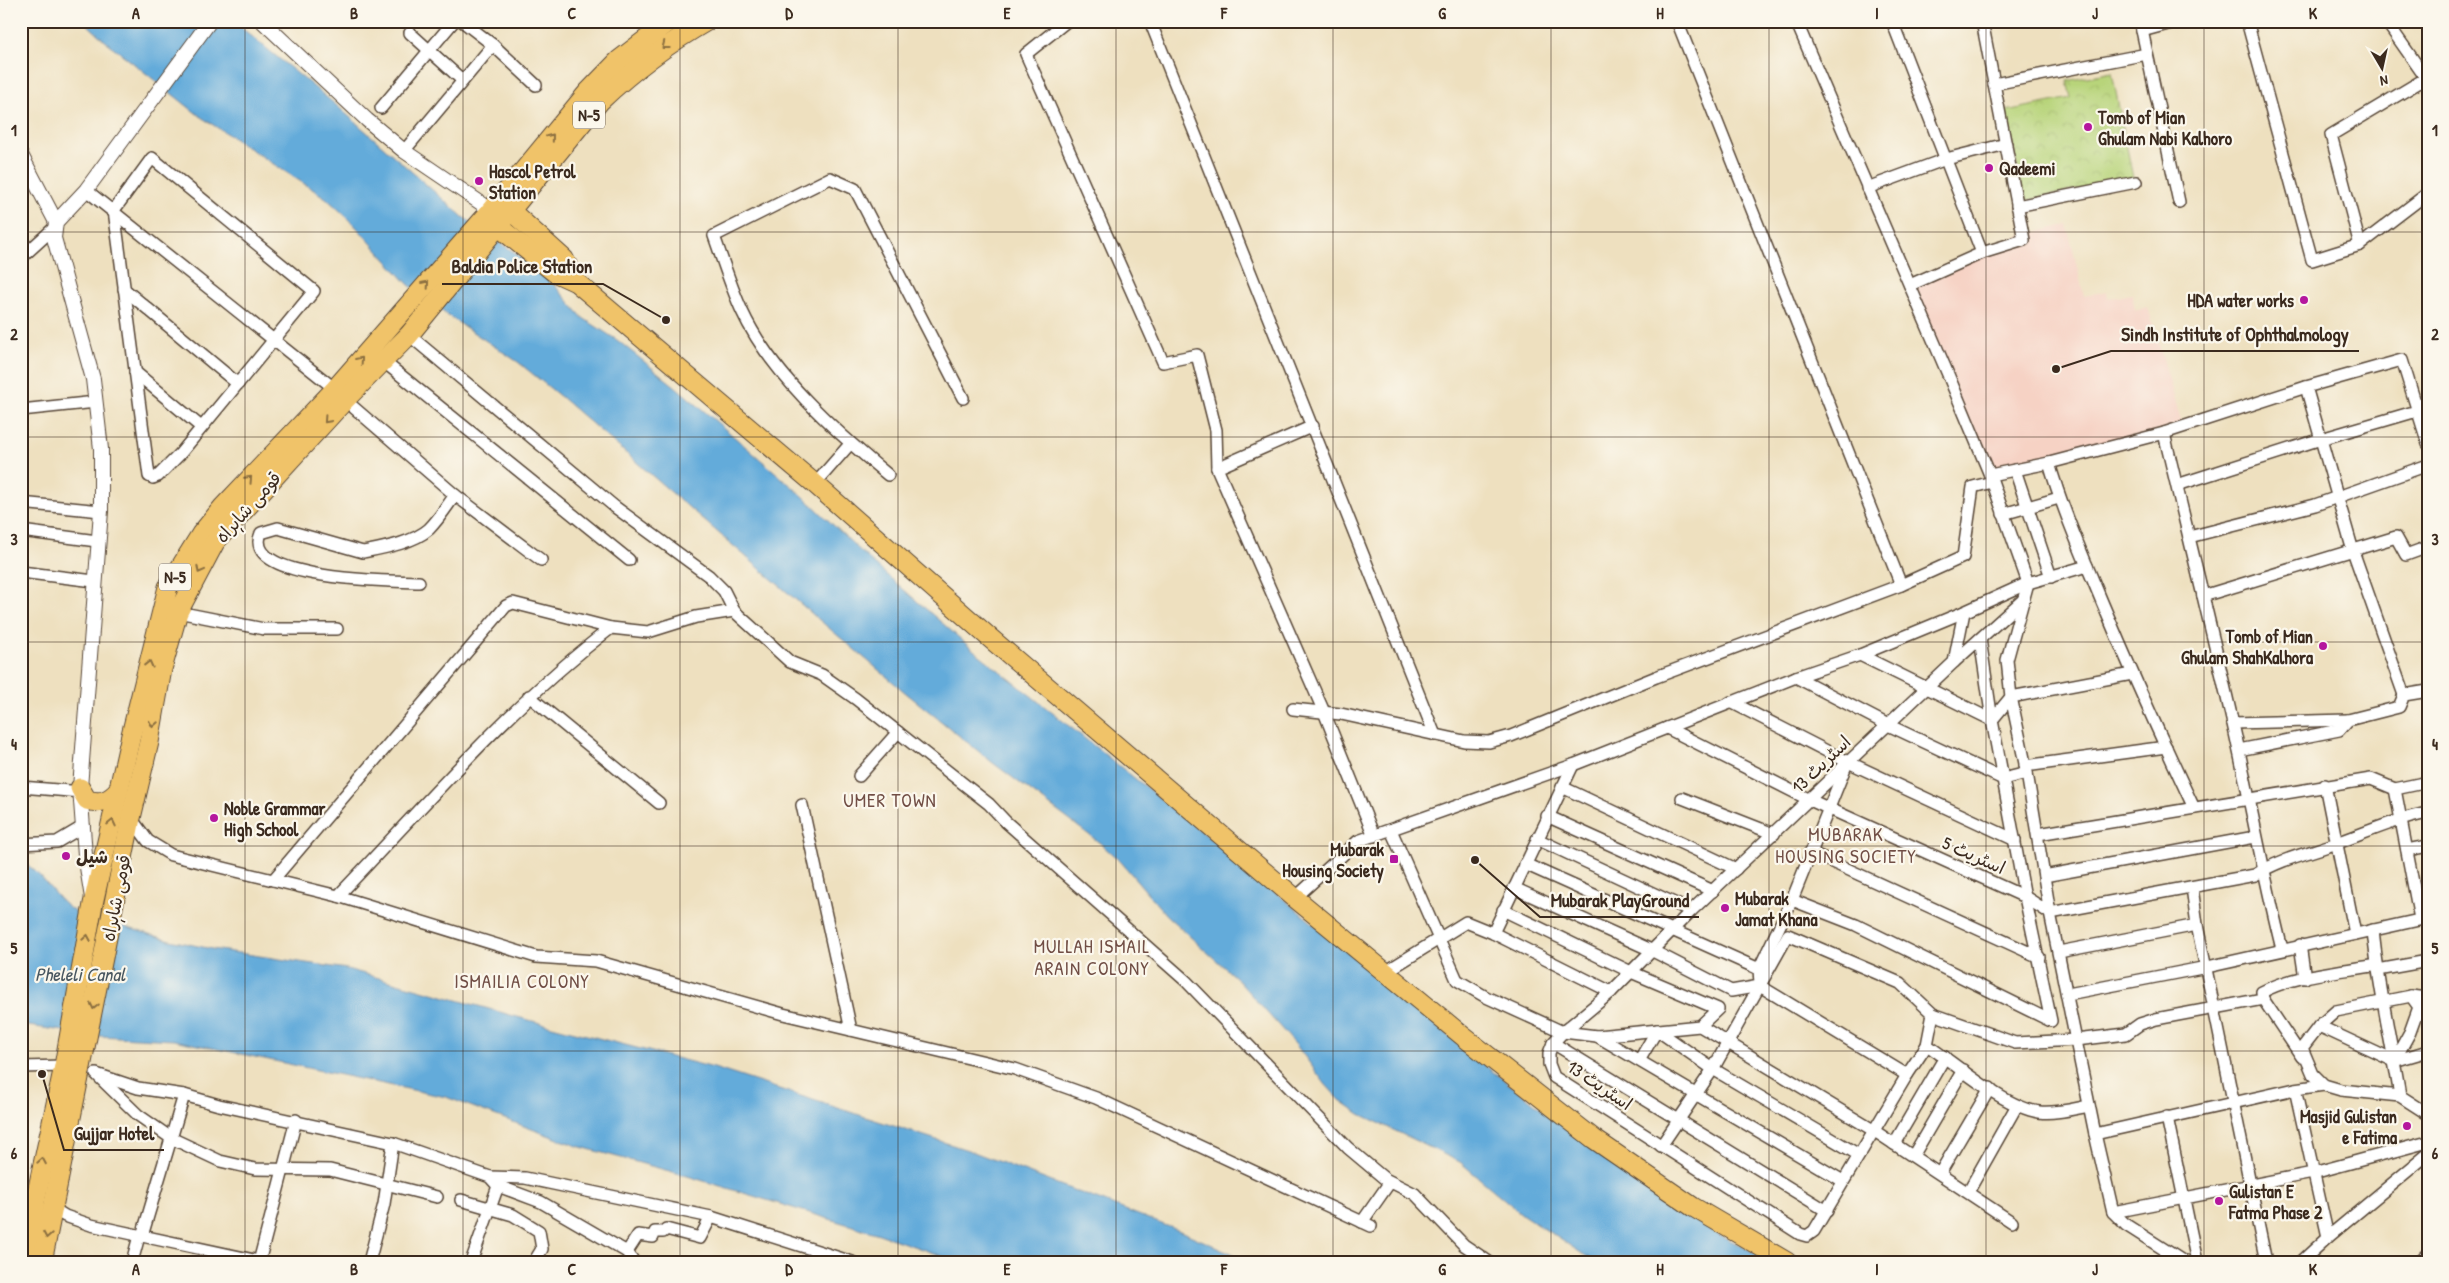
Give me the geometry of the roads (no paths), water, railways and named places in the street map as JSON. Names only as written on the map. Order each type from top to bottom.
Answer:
[{"type":"main road","name":"قومی شاہراہ","points":[[340,394],[383,362],[410,335],[493,221],[594,96],[629,74],[672,41],[707,21]]},
{"type":"main road","name":"قومی شاہراہ","points":[[28,1262],[37,1191],[78,1066],[93,904],[168,587],[201,534],[230,512],[340,394],[394,320],[493,221],[512,212],[619,60],[667,22]]},
{"type":"main road","points":[[512,212],[564,259],[576,282]]},
{"type":"main road","points":[[493,221],[554,272],[576,282],[815,484],[990,638],[1295,898],[1464,1037],[1594,1139],[1693,1207],[1787,1262]]},
{"type":"main road","name":"قومی شاہراہ","points":[[42,1262],[78,1066],[115,908],[131,818],[142,773],[162,669],[178,612],[230,512]]},
{"type":"main road","points":[[123,771],[142,773]]},
{"type":"main road","points":[[81,790],[87,800],[95,803],[105,802],[119,790]]},
{"type":"main road","points":[[37,1191],[54,1202]]},
{"type":"street","points":[[21,258],[55,225],[86,190],[210,21]]},
{"type":"street","points":[[262,21],[367,120],[493,221]]},
{"type":"street","points":[[381,108],[454,21]]},
{"type":"street","points":[[462,21],[493,45],[536,85]]},
{"type":"street","points":[[1066,21],[1026,54],[1163,362],[1197,354],[1216,430],[1216,468],[1324,712],[1374,836]]},
{"type":"street","points":[[1150,21],[1436,735]]},
{"type":"street","points":[[1677,21],[1901,585]]},
{"type":"street","points":[[1796,21],[1991,478],[2028,583],[2007,660],[2011,697],[2038,834],[2050,913],[2095,1134],[2113,1212],[2126,1225],[2184,1262]]},
{"type":"street","points":[[1892,21],[1982,253]]},
{"type":"street","points":[[1910,285],[1982,253],[2024,240],[1982,21]]},
{"type":"street","points":[[2179,21],[2141,26],[2179,202]]},
{"type":"street","points":[[2247,21],[2312,260],[2360,245],[2428,193]]},
{"type":"street","points":[[2360,245],[2331,135],[2427,79],[2386,21]]},
{"type":"street","points":[[410,33],[462,80]]},
{"type":"street","points":[[404,151],[493,45]]},
{"type":"street","points":[[1994,84],[2147,54]]},
{"type":"street","points":[[1867,188],[1946,159],[2006,144]]},
{"type":"street","points":[[21,155],[55,225],[54,238],[93,380],[96,402],[102,465],[101,511],[94,581],[81,790],[85,855],[93,904]]},
{"type":"street","points":[[152,158],[314,291],[180,454],[158,476],[153,478],[148,476],[114,210],[152,158]]},
{"type":"street","points":[[888,475],[850,444],[788,379],[764,348],[742,312],[714,236],[830,178],[855,189],[963,398]]},
{"type":"street","points":[[2018,206],[2136,182]]},
{"type":"street","points":[[86,190],[114,210],[340,394],[455,495],[542,560]]},
{"type":"street","points":[[124,289],[238,384]]},
{"type":"street","points":[[410,335],[615,507],[709,576],[724,591],[734,611],[790,662],[822,674],[989,804],[1006,822],[1186,981],[1348,1148],[1390,1182],[1415,1194],[1464,1245],[1489,1262]]},
{"type":"street","points":[[1293,709],[1324,712],[1464,741],[1489,742],[1510,736],[1656,677],[1901,585],[1963,557],[1973,487],[1991,478],[2015,470],[2050,463],[2164,433],[2306,387],[2402,360],[2428,444]]},
{"type":"street","points":[[383,362],[629,560]]},
{"type":"street","points":[[135,372],[201,427]]},
{"type":"street","points":[[2233,723],[2348,720],[2399,707],[2404,696],[2353,551],[2306,387]]},
{"type":"street","points":[[21,410],[96,402]]},
{"type":"street","points":[[2177,486],[2320,439],[2417,411]]},
{"type":"street","points":[[1216,468],[1313,426]]},
{"type":"street","points":[[2164,433],[2233,723],[2250,798],[2262,871],[2282,949]]},
{"type":"street","points":[[815,484],[850,444]]},
{"type":"street","points":[[2050,463],[2059,498],[2132,674],[2194,808]]},
{"type":"street","points":[[2189,537],[2315,505],[2428,465]]},
{"type":"street","points":[[2015,470],[2051,577]]},
{"type":"street","points":[[419,582],[346,580],[306,572],[269,559],[259,550],[258,540],[261,533],[278,528],[363,552],[378,549],[413,538],[428,529],[455,495]]},
{"type":"street","points":[[2003,514],[2059,498]]},
{"type":"street","points":[[21,504],[101,511]]},
{"type":"street","points":[[21,531],[98,541]]},
{"type":"street","points":[[2203,596],[2396,537],[2406,555],[2428,548]]},
{"type":"street","points":[[1295,898],[1358,841],[1573,765],[1796,677],[1860,655],[2028,583],[2087,566]]},
{"type":"street","points":[[21,572],[94,581]]},
{"type":"street","name":"اسٹریٹ 13","points":[[1933,1014],[1927,1045],[1873,1130],[1814,1232],[1807,1236],[1800,1234],[1554,1077],[1549,1064],[1549,1053],[1553,1043],[1563,1032],[1611,992],[1650,950],[1925,689],[2024,599]]},
{"type":"street","points":[[273,880],[506,606],[513,603],[611,628],[648,632],[696,617],[734,611]]},
{"type":"street","points":[[178,612],[264,629],[337,629]]},
{"type":"street","points":[[1954,662],[1964,612]]},
{"type":"street","points":[[338,896],[529,696],[572,657],[611,628]]},
{"type":"street","points":[[1792,900],[1856,925],[2051,1021],[2039,957],[2024,898],[1992,720],[1980,639]]},
{"type":"street","points":[[1860,655],[1925,689],[1992,720]]},
{"type":"street","points":[[1992,720],[2011,697],[2132,674]]},
{"type":"street","points":[[1796,677],[1888,725],[2003,779],[2026,770],[2166,747]]},
{"type":"street","points":[[2404,696],[2428,691]]},
{"type":"street","points":[[529,696],[659,803]]},
{"type":"street","points":[[1731,702],[1848,762],[2015,840]]},
{"type":"street","points":[[2239,750],[2339,730],[2348,720]]},
{"type":"street","name":"اسٹریٹ 5","points":[[1667,728],[1810,800],[2024,898],[2050,913]]},
{"type":"street","points":[[859,776],[898,732]]},
{"type":"street","points":[[1760,986],[1759,969],[1792,900],[1848,762]]},
{"type":"street","points":[[1492,933],[1573,765]]},
{"type":"street","points":[[2038,834],[2325,785],[2371,779],[2394,789],[2428,782]]},
{"type":"street","points":[[2325,785],[2355,934]]},
{"type":"street","points":[[21,787],[81,790]]},
{"type":"street","points":[[1562,787],[1736,869]]},
{"type":"street","points":[[2068,994],[2208,967],[2282,949],[2424,919],[2394,789]]},
{"type":"street","points":[[1682,798],[1774,834]]},
{"type":"street","points":[[802,805],[851,1030]]},
{"type":"street","points":[[2050,913],[2255,875],[2267,866],[2337,843],[2401,818],[2428,813]]},
{"type":"street","points":[[1548,816],[1713,891]]},
{"type":"street","points":[[131,818],[148,840],[171,855],[338,896],[536,957],[596,961],[783,1014],[1015,1069],[1096,1098],[1366,1224],[1390,1182]]},
{"type":"street","points":[[21,844],[57,842],[84,826]]},
{"type":"street","points":[[1391,830],[1456,980],[1486,997],[1563,1032],[1597,1036],[1700,1026],[1873,1130],[2012,1222]]},
{"type":"street","points":[[2044,876],[2255,837]]},
{"type":"street","points":[[1537,839],[1691,911]]},
{"type":"street","points":[[2407,850],[2428,846]]},
{"type":"street","points":[[1810,852],[2039,957]]},
{"type":"street","points":[[1525,864],[1759,969]]},
{"type":"street","points":[[2192,887],[2197,925],[2208,967],[2232,1103],[2266,1262]]},
{"type":"street","points":[[1514,888],[1650,950],[1731,991],[1760,986],[1907,1074]]},
{"type":"street","points":[[1503,910],[1631,972],[1718,1009]]},
{"type":"street","points":[[1387,972],[1466,922],[1611,992]]},
{"type":"street","points":[[2059,952],[2197,925]]},
{"type":"street","points":[[2373,930],[2377,968],[2385,1002],[2400,1096]]},
{"type":"street","points":[[1661,1146],[1713,1069],[1788,935],[1900,983],[1933,1014],[2015,1043],[2076,1040],[2126,1034],[2140,1024],[2156,1019],[2263,999]]},
{"type":"street","points":[[2300,946],[2305,978]]},
{"type":"street","points":[[2324,1085],[2313,1074],[2263,999],[2262,992],[2276,984],[2305,978],[2428,962]]},
{"type":"street","points":[[1700,1026],[1718,1009],[1731,991]]},
{"type":"street","points":[[2394,1061],[2410,1032],[2419,1008],[2412,996]]},
{"type":"street","points":[[2313,1074],[2302,1048],[2319,1026],[2336,1011],[2412,996],[2428,998]]},
{"type":"street","points":[[2319,1026],[2394,1061],[2428,1051]]},
{"type":"street","points":[[1640,1059],[1656,1030]]},
{"type":"street","points":[[1656,1030],[1713,1069],[1859,1156]]},
{"type":"street","points":[[1597,1036],[1640,1059],[1843,1181]]},
{"type":"street","points":[[1553,1043],[1827,1211]]},
{"type":"street","points":[[1927,1045],[2016,1107],[2040,1112],[2051,1112],[2089,1106]]},
{"type":"street","points":[[1894,1144],[1945,1057]]},
{"type":"street","points":[[78,1066],[138,1116],[171,1138],[220,1161],[254,1169],[283,1171],[330,1170],[437,1197]]},
{"type":"street","points":[[21,1067],[78,1066],[138,1088],[184,1095],[219,1105],[296,1120],[393,1143],[541,1202],[630,1257],[638,1235],[652,1238],[655,1232],[663,1232],[666,1229],[700,1238],[711,1216]]},
{"type":"street","points":[[1913,1156],[1963,1070]]},
{"type":"street","points":[[2095,1134],[2167,1116],[2295,1089],[2324,1085],[2341,1090],[2400,1096],[2428,1114]]},
{"type":"street","points":[[1940,1174],[1990,1088]]},
{"type":"street","points":[[2295,1089],[2328,1237]]},
{"type":"street","points":[[132,1262],[184,1095]]},
{"type":"street","points":[[1968,1192],[2016,1107]]},
{"type":"street","points":[[2167,1116],[2198,1262]]},
{"type":"street","points":[[54,1202],[65,1216],[91,1225],[260,1261],[296,1120]]},
{"type":"street","points":[[2113,1212],[2313,1173],[2428,1142]]},
{"type":"street","points":[[369,1262],[384,1204],[393,1143]]},
{"type":"street","points":[[2301,1262],[2328,1237],[2428,1154]]},
{"type":"street","points":[[494,1182],[525,1178],[711,1216],[852,1262]]},
{"type":"street","points":[[471,1262],[490,1208],[494,1182]]},
{"type":"street","points":[[461,1200],[512,1215],[539,1232],[542,1249],[534,1262]]},
{"type":"street","points":[[2419,1262],[2428,1253]]},
{"type":"water","points":[[84,21],[233,21],[336,105],[463,217],[537,268],[583,318],[617,340],[676,387],[803,496],[873,563],[971,648],[1211,839],[1492,1071],[1658,1197],[1712,1231],[1773,1262],[1595,1262],[1523,1215],[1460,1162],[1360,1114],[1340,1100],[1326,1085],[1296,1045],[1235,977],[1166,915],[1122,863],[1100,843],[993,763],[906,693],[518,362],[447,315],[408,284],[350,220],[326,198],[201,117],[104,40]]},
{"type":"water","name":"Pheleli Canal","points":[[21,862],[36,872],[70,909],[79,914],[170,940],[212,949],[347,969],[521,1018],[714,1068],[971,1151],[1180,1231],[1252,1262],[959,1262],[879,1234],[684,1175],[577,1146],[446,1097],[174,1040],[100,1036],[21,1025]]},
{"type":"place","name":"Tomb of Mian Ghulam Nabi Kalhoro","points":[[2088,127]]},
{"type":"place","name":"Qadeemi","points":[[1989,168]]},
{"type":"place","name":"Hascol Petrol Station","points":[[479,181]]},
{"type":"place","name":"HDA water works","points":[[2304,300]]},
{"type":"place","name":"Baldia Police Station","points":[[666,320]]},
{"type":"place","name":"Sindh Institute of Ophthalmology","points":[[2056,369]]},
{"type":"place","name":"Tomb of Mian Ghulam ShahKalhora","points":[[2323,646]]},
{"type":"place","name":"Noble Grammar High School","points":[[214,818]]},
{"type":"place","name":"شیل","points":[[66,856]]},
{"type":"place","name":"Mubarak Housing Society","points":[[1394,859]]},
{"type":"place","name":"Mubarak PlayGround","points":[[1475,860]]},
{"type":"place","name":"Mubarak Jamat Khana","points":[[1725,908]]},
{"type":"place","name":"Gujjar Hotel","points":[[42,1074]]},
{"type":"place","name":"Masjid Gulistan e Fatima","points":[[2407,1126]]},
{"type":"place","name":"Gulistan E Fatma Phase 2","points":[[2219,1201]]},
{"type":"district","name":"UMER TOWN","points":[[890,800]]},
{"type":"district","name":"MUBARAK HOUSING SOCIETY","points":[[1846,845]]},
{"type":"district","name":"MULLAH ISMAIL ARAIN COLONY","points":[[1092,957]]},
{"type":"district","name":"ISMAILIA COLONY","points":[[522,981]]}]
